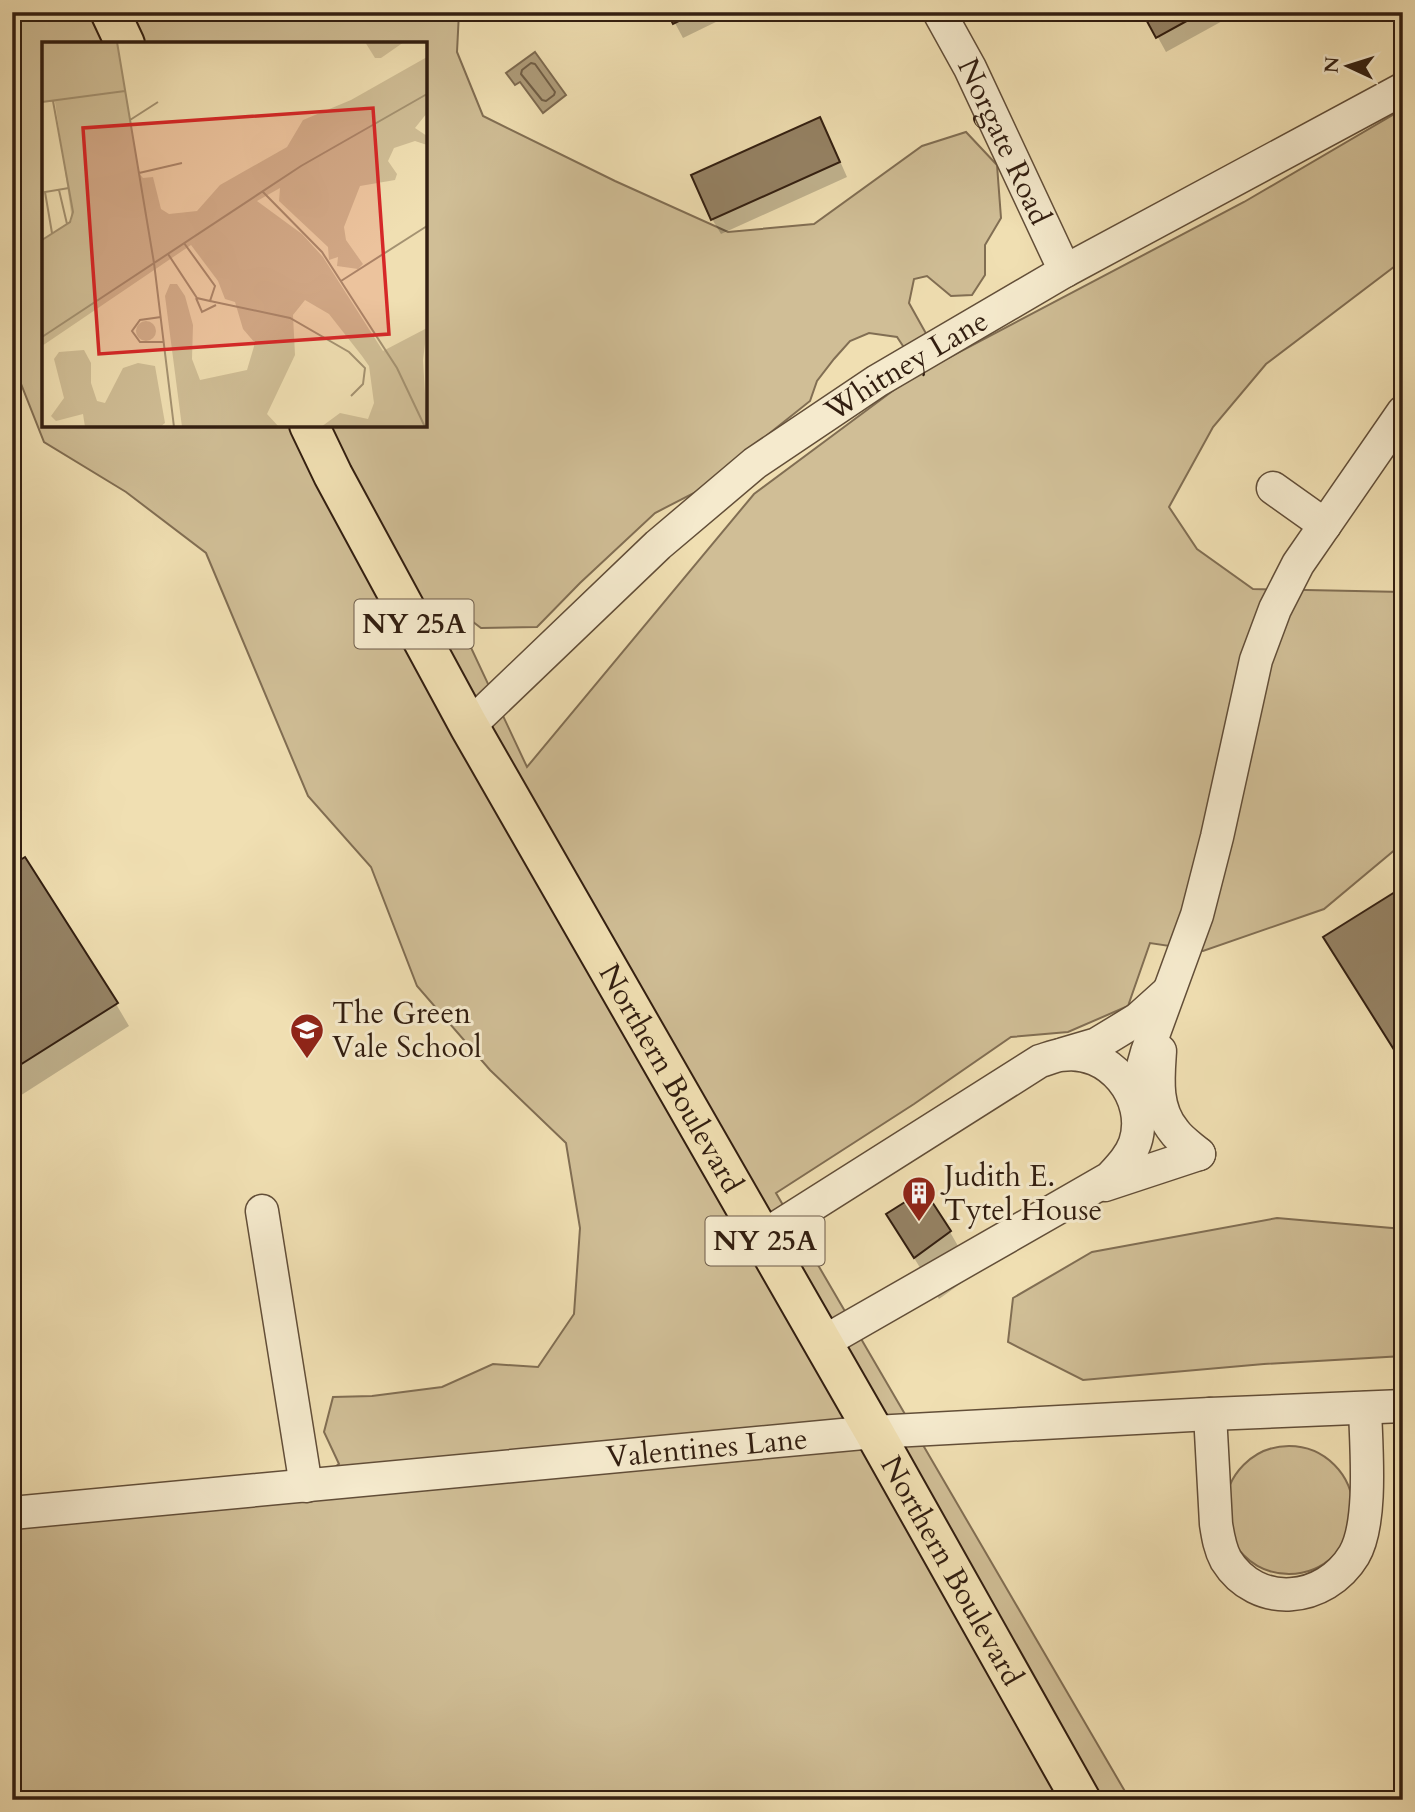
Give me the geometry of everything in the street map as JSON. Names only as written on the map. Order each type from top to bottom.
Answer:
[{"type":"main road","points":[[110,12],[124,42]]},
{"type":"main road","name":"Northern Boulevard","points":[[310,427],[469,726],[874,1432],[1081,1800]]},
{"type":"street","name":"Norgate Road","points":[[939,12],[970,68],[1065,271]]},
{"type":"street","name":"Whitney Lane","points":[[469,726],[658,545],[755,463],[877,381],[1065,271],[1403,89]]},
{"type":"street","points":[[1134,1098],[1147,1052],[1197,915],[1256,660],[1275,609],[1298,564],[1403,412]]},
{"type":"street","points":[[1273,488],[1325,525]]},
{"type":"street","points":[[762,1237],[1040,1061],[1097,1044],[1138,1019],[1169,991]]},
{"type":"street","points":[[1090,1190],[1199,1154],[1174,1132],[1163,1115],[1158,1088],[1160,1051],[1169,991]]},
{"type":"street","points":[[822,1343],[1090,1190],[1110,1178],[1125,1162],[1135,1142],[1139,1120],[1134,1098],[1123,1079],[1106,1064],[1085,1055],[1062,1054]]},
{"type":"street","points":[[262,1211],[306,1486]]},
{"type":"street","name":"Valentines Lane","points":[[12,1513],[874,1432],[1403,1406]]},
{"type":"street","points":[[1210,1414],[1216,1524],[1219,1543],[1226,1560],[1237,1574],[1252,1585],[1287,1595],[1306,1593],[1323,1587],[1341,1573],[1355,1554],[1363,1532],[1367,1474],[1365,1408]]},
{"type":"shaded area","points":[[12,12],[459,12],[457,52],[483,116],[615,181],[728,232],[814,224],[922,146],[966,132],[997,165],[1001,218],[985,245],[985,275],[972,295],[951,296],[927,276],[914,279],[909,303],[928,337],[905,349],[897,337],[869,333],[850,341],[817,381],[810,401],[696,492],[655,513],[537,627],[481,628],[451,605],[527,767],[754,494],[910,378],[1244,202],[1403,109],[1403,260],[1266,364],[1213,427],[1169,507],[1197,549],[1253,589],[1403,592],[1403,843],[1324,909],[1203,951],[1150,943],[1128,1006],[1068,1032],[1011,1037],[914,1104],[776,1193],[1130,1800],[12,1800],[12,1513],[306,1486],[339,1464],[324,1432],[333,1397],[372,1396],[442,1387],[493,1364],[538,1367],[574,1314],[580,1228],[566,1143],[490,1070],[417,986],[371,867],[308,796],[206,553],[126,492],[44,442],[12,361]]},
{"type":"shaded area","points":[[1277,1218],[1403,1229],[1403,1356],[1264,1364],[1083,1380],[1008,1342],[1013,1298],[1092,1252]]},
{"type":"shaded area","points":[[1289,1446],[1313,1451],[1334,1465],[1348,1486],[1353,1510],[1348,1534],[1334,1555],[1313,1569],[1289,1574],[1265,1569],[1244,1555],[1230,1534],[1225,1510],[1230,1486],[1244,1465],[1265,1451]]},
{"type":"water","points":[[535,52],[566,95],[543,113],[520,82],[515,85],[506,73]]},
{"type":"building","points":[[667,12],[697,12],[673,24]]},
{"type":"building","points":[[1142,12],[1203,12],[1156,38]]},
{"type":"building","points":[[820,117],[840,162],[711,220],[691,175]]},
{"type":"building","points":[[25,857],[118,1003],[12,1070],[12,865]]},
{"type":"building","points":[[1403,887],[1403,1064],[1323,937]]},
{"type":"building","name":"Judith E. Tytel House","points":[[925,1191],[951,1231],[914,1258],[886,1214]]},
{"type":"place","name":"The Green Vale School","points":[[307,1060]]},
{"type":"place","name":"Judith E. Tytel House","points":[[919,1223]]}]
